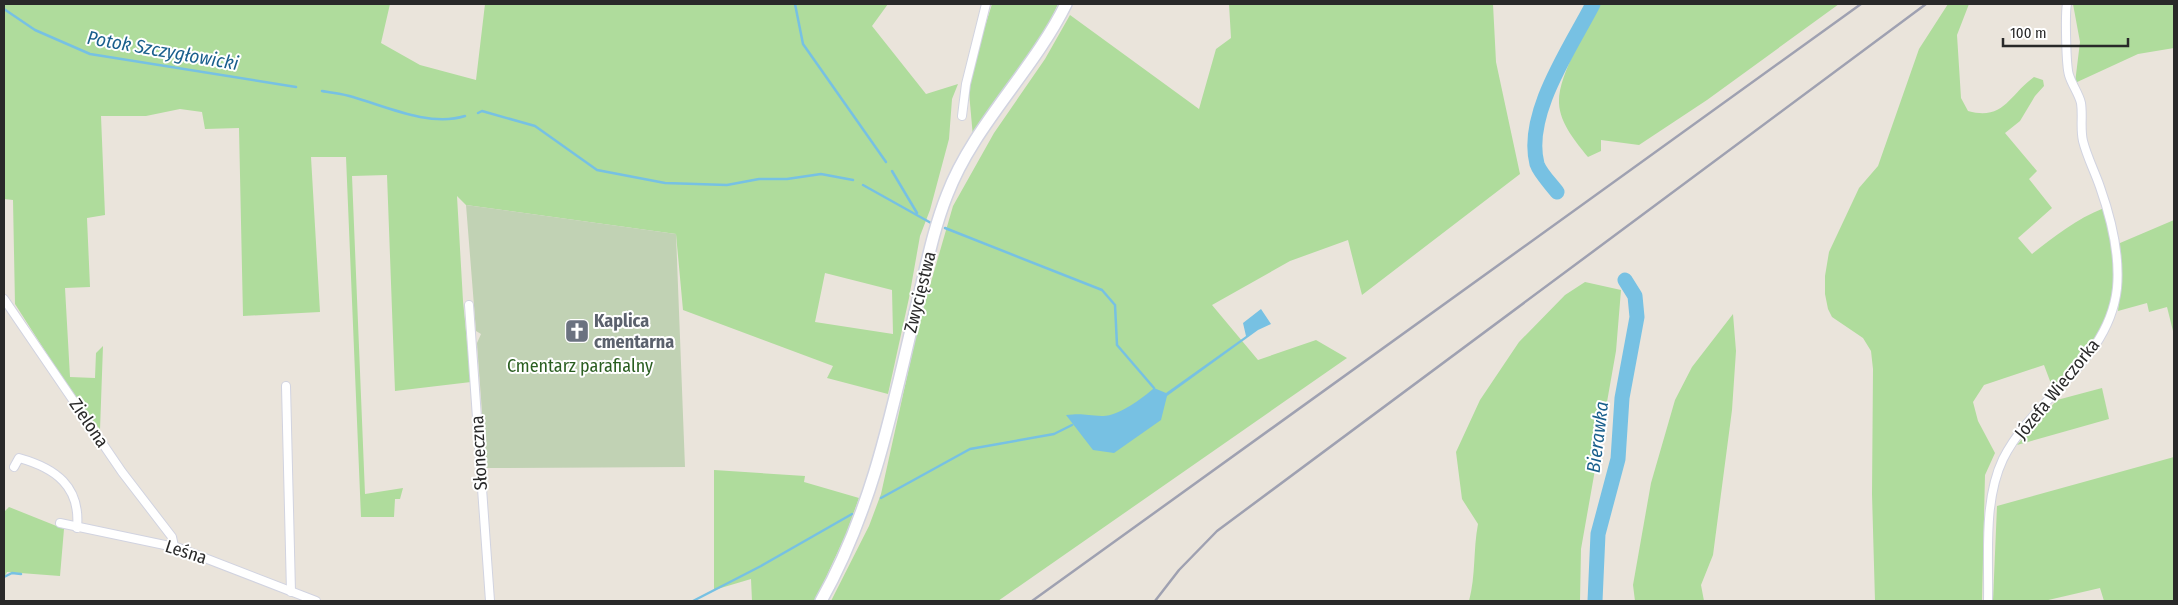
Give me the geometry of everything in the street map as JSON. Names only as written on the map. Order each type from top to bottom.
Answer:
[{"type":"main road","name":"Zwycięstwa","points":[[821,601],[852,538],[876,472],[936,229],[949,190],[969,152],[1041,49],[1066,4]]},
{"type":"street","points":[[962,116],[966,84],[986,4]]},
{"type":"street","name":"Józefa Wieczorka","points":[[1988,601],[1990,519],[1994,491],[2002,463],[2016,440],[2099,340],[2109,320],[2116,293],[2117,257],[2108,212],[2084,144],[2081,127],[2081,102],[2068,70],[2067,4]]},
{"type":"street","name":"Zielona","points":[[4,299],[122,472],[172,537],[174,546]]},
{"type":"street","name":"Słoneczna","points":[[469,305],[490,601]]},
{"type":"street","points":[[286,386],[291,592]]},
{"type":"street","points":[[14,467],[19,458],[40,464],[60,480],[75,496],[77,528]]},
{"type":"street","name":"Leśna","points":[[60,523],[77,528],[174,546],[316,601]]},
{"type":"green space","points":[[4,4],[390,4],[381,43],[420,65],[476,80],[485,4],[888,4],[872,26],[926,94],[958,84],[952,99],[949,139],[930,210],[920,236],[909,298],[888,394],[827,378],[833,366],[683,310],[676,234],[466,205],[457,196],[463,301],[471,382],[395,391],[387,175],[352,176],[365,494],[403,488],[400,499],[395,499],[394,517],[361,517],[346,157],[311,157],[320,312],[243,316],[239,128],[205,129],[202,112],[180,109],[146,116],[101,116],[105,215],[87,218],[90,287],[65,288],[70,377],[95,378],[96,353],[103,346],[100,430],[72,393],[15,304],[13,200],[4,199]],"holes":[[[825,273],[892,290],[893,334],[815,322]]]},
{"type":"green space","points":[[992,4],[1058,4],[1036,51],[973,137],[968,81]]},
{"type":"green space","points":[[1229,4],[1493,4],[1496,62],[1520,174],[1362,295],[1348,240],[1290,261],[1212,305],[1258,360],[1316,340],[1347,358],[998,601],[831,601],[869,526],[881,494],[918,327],[953,206],[994,133],[1045,59],[1070,15],[1199,109],[1216,49],[1231,38]]},
{"type":"green space","points":[[1600,4],[1839,4],[1707,100],[1639,145],[1601,140],[1601,151],[1588,157],[1565,125],[1559,103],[1560,91],[1568,66]]},
{"type":"green space","points":[[1948,4],[1969,4],[1957,35],[1961,98],[1968,111],[1980,113],[1998,109],[2005,105],[2034,77],[2043,80],[2044,86],[2035,96],[2020,121],[2005,133],[2037,171],[2029,179],[2052,208],[2018,238],[2032,254],[2075,223],[2104,208],[2113,259],[2112,293],[2102,325],[2093,341],[2053,389],[2044,365],[1984,385],[1973,402],[1978,421],[1995,453],[1985,475],[1982,601],[1875,601],[1872,494],[1873,369],[1871,351],[1863,338],[1832,317],[1825,294],[1825,276],[1829,252],[1859,188],[1878,166],[1919,49]]},
{"type":"green space","points":[[2073,4],[2174,4],[2174,48],[2138,54],[2075,83],[2080,42]]},
{"type":"green space","name":"Cmentarz parafialny","points":[[466,205],[676,234],[685,467],[486,468],[477,343],[481,334],[476,331]]},
{"type":"green space","points":[[2174,220],[2173,331],[2167,307],[2149,312],[2147,303],[2118,311],[2121,283],[2120,243]]},
{"type":"green space","points":[[1585,282],[1621,290],[1616,351],[1581,549],[1580,601],[1469,601],[1473,582],[1478,524],[1462,499],[1456,452],[1480,400],[1519,342],[1565,295]]},
{"type":"green space","points":[[1733,314],[1736,351],[1732,410],[1713,555],[1701,585],[1704,601],[1635,601],[1633,585],[1651,483],[1675,400],[1692,367]]},
{"type":"green space","points":[[2102,388],[2109,419],[2017,445],[2057,400]]},
{"type":"green space","points":[[2174,457],[2174,601],[2104,601],[2100,588],[2044,601],[1993,601],[1997,506]]},
{"type":"green space","points":[[714,470],[805,476],[804,482],[859,498],[846,534],[815,601],[752,601],[751,579],[714,590]]},
{"type":"green space","points":[[9,507],[64,529],[60,576],[7,572],[4,578],[4,512]]},
{"type":"water","points":[[1261,309],[1271,324],[1258,330],[1167,396],[1161,420],[1114,453],[1093,450],[1066,415],[1108,415],[1130,406],[1154,388],[1166,393],[1246,336],[1243,323]]},
{"type":"waterway","points":[[795,4],[803,44],[886,162]]},
{"type":"waterway","name":"Bierawka","points":[[1557,192],[1543,175],[1537,164],[1535,145],[1537,124],[1552,81],[1593,4]]},
{"type":"waterway","name":"Potok Szczygłowicki","points":[[4,9],[35,30],[90,54],[296,87]]},
{"type":"waterway","name":"Potok Szczygłowicki","points":[[322,91],[349,96],[423,117],[452,119],[465,116]]},
{"type":"waterway","name":"Potok Szczygłowicki","points":[[478,113],[482,111],[535,126],[597,170],[665,183],[727,185],[759,179],[787,179],[821,174],[853,180]]},
{"type":"waterway","points":[[892,171],[917,213]]},
{"type":"waterway","name":"Potok Szczygłowicki","points":[[863,185],[931,223]]},
{"type":"waterway","name":"Potok Szczygłowicki","points":[[945,228],[1102,290],[1115,305],[1117,345],[1154,388]]},
{"type":"waterway","name":"Bierawka","points":[[1595,601],[1598,534],[1618,459],[1622,398],[1637,317],[1635,296],[1625,280]]},
{"type":"waterway","points":[[881,498],[970,449],[1054,434],[1072,425]]},
{"type":"waterway","points":[[693,601],[761,566],[852,514]]},
{"type":"waterway","points":[[4,577],[12,573],[21,574]]},
{"type":"railway","points":[[1032,601],[1861,4]]},
{"type":"railway","points":[[1155,601],[1179,570],[1217,531],[1926,4]]},
{"type":"place","name":"Kaplica cmentarna","points":[[577,331]]}]
